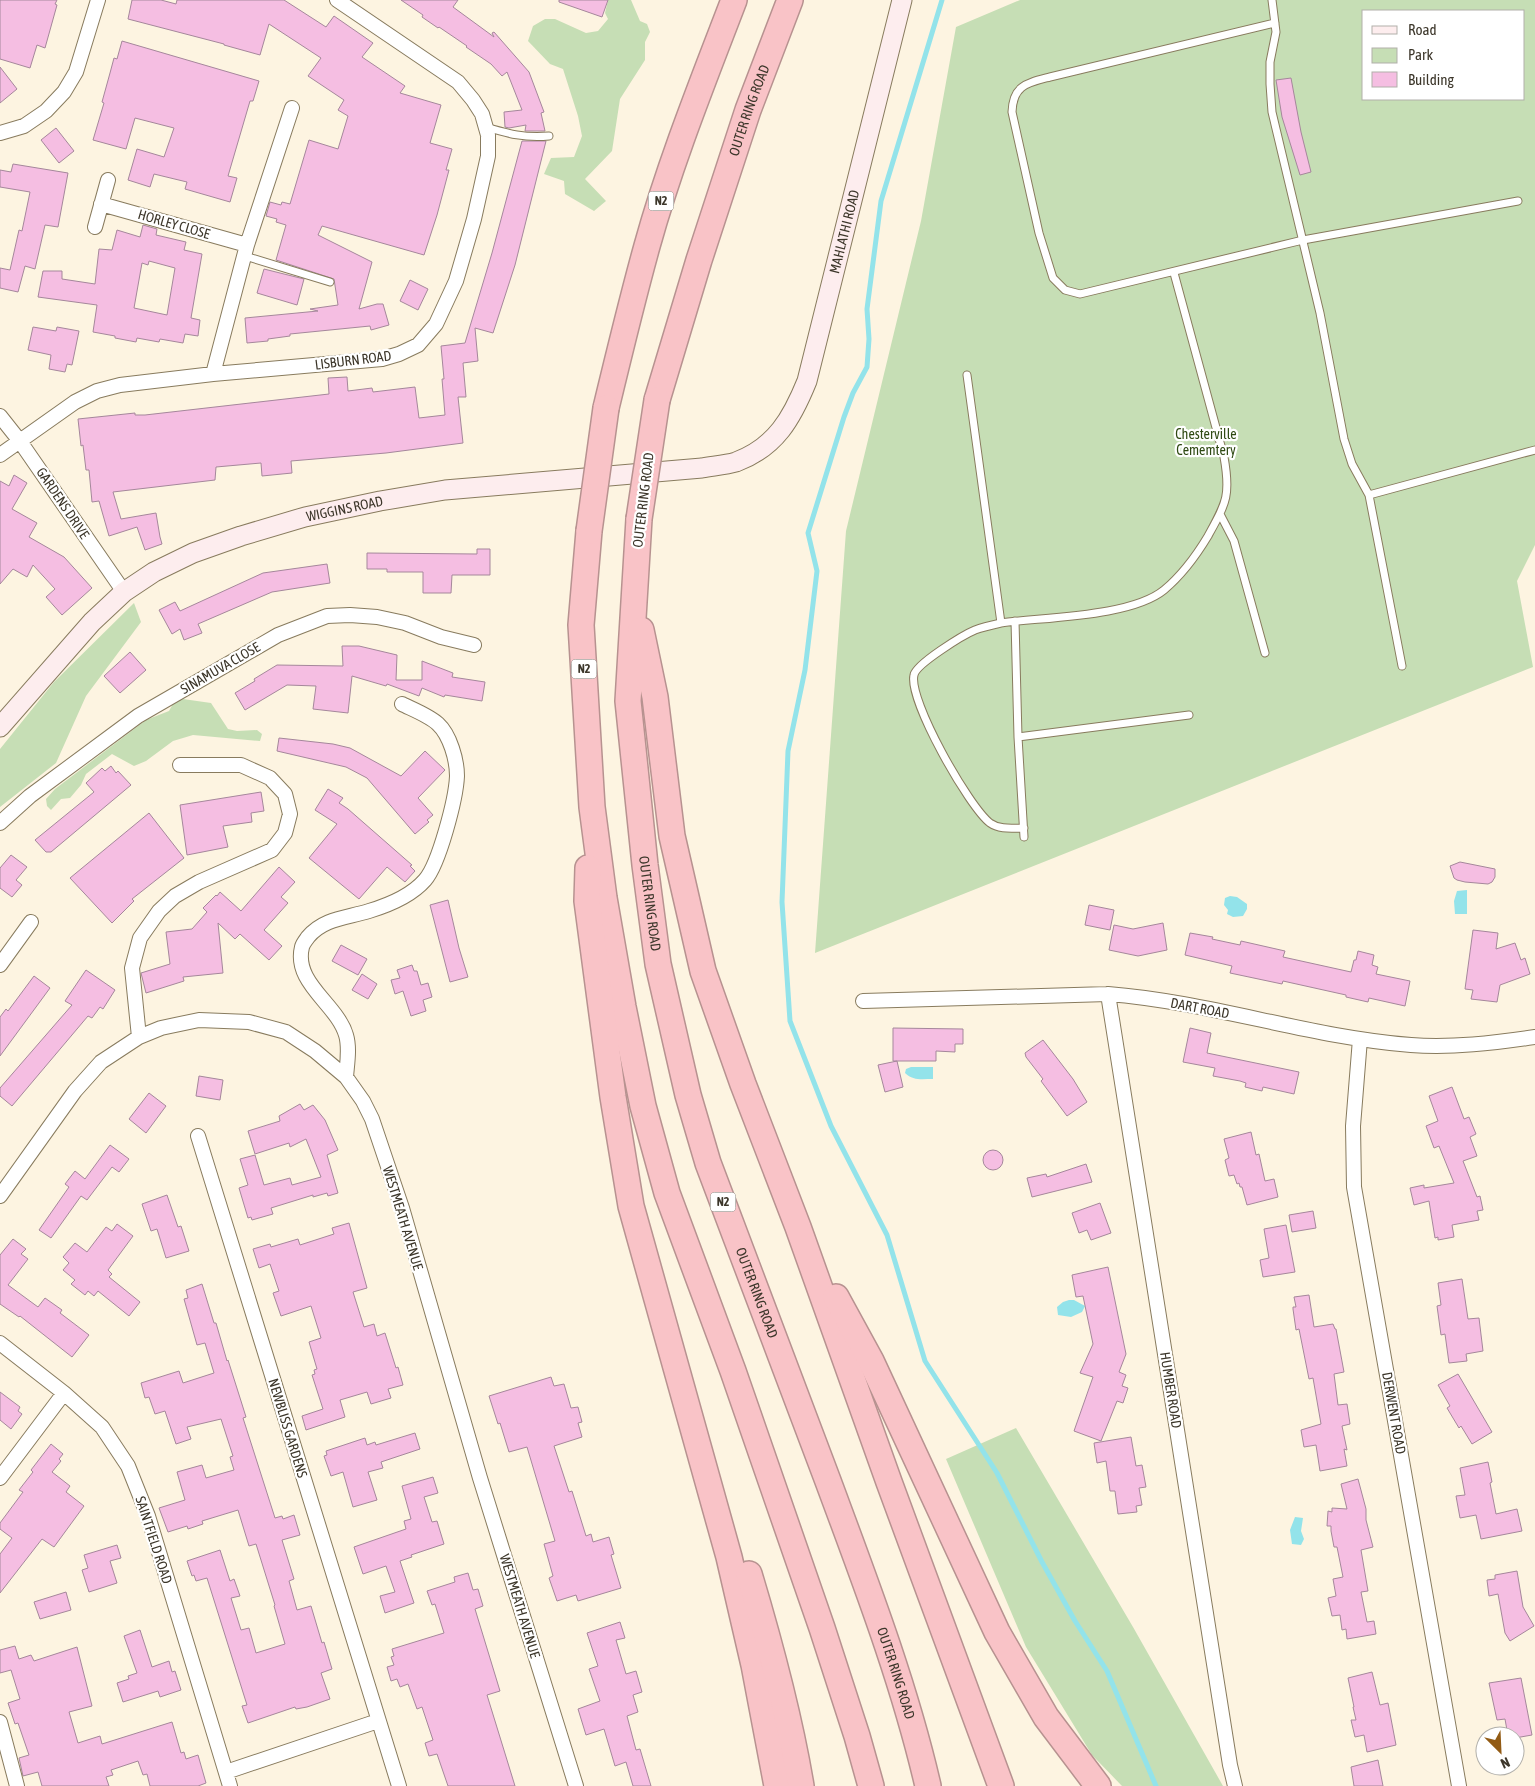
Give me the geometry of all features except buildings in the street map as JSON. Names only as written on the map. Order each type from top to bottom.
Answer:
[{"type":"highway","name":"N2","points":[[734,0],[676,156],[647,245],[606,408],[589,532],[581,625],[592,807],[604,898],[623,1007],[643,1106],[667,1193],[733,1371],[822,1628],[857,1736],[870,1786]]},
{"type":"highway","name":"OUTER RING ROAD","points":[[790,0],[748,110],[698,260],[657,400],[639,519],[628,701],[644,865],[658,964],[688,1095],[708,1163],[862,1573],[900,1686],[928,1786]]},
{"type":"highway","points":[[634,594],[655,697],[672,836],[703,971],[1001,1786]]},
{"type":"highway","points":[[592,807],[587,901],[613,1096],[631,1206],[729,1557],[754,1664],[776,1786]]},
{"type":"highway","points":[[798,1227],[870,1361],[997,1632],[1046,1717],[1098,1786]]},
{"type":"highway","points":[[674,1357],[738,1537],[772,1650],[795,1749],[801,1786]]},
{"type":"street","points":[[0,133],[24,126],[46,111],[64,92],[76,72],[98,0]]},
{"type":"street","name":"LISBURN ROAD","points":[[0,455],[75,402],[96,391],[120,385],[213,374],[382,359],[418,346],[436,324],[456,281],[474,219],[488,156],[486,127],[482,114],[458,82],[337,0]]},
{"type":"street","name":"MAHLATHI ROAD","points":[[760,451],[777,435],[795,409],[807,381],[902,0]]},
{"type":"street","points":[[213,374],[246,251],[292,108]]},
{"type":"street","points":[[95,227],[108,180]]},
{"type":"street","name":"HORLEY CLOSE","points":[[101,204],[246,251]]},
{"type":"street","name":"GARDENS DRIVE","points":[[0,416],[19,440],[124,592]]},
{"type":"street","name":"WIGGINS ROAD","points":[[0,727],[92,622],[124,592],[154,572],[193,553],[305,517],[380,501],[445,490],[702,468],[735,462],[760,451]]},
{"type":"street","name":"SINAMUVA CLOSE","points":[[0,824],[30,796],[138,716],[278,634],[301,625],[327,616],[377,617],[405,623],[441,637],[474,644]]},
{"type":"street","points":[[346,1077],[346,1036],[338,1019],[307,980],[301,956],[302,944],[313,931],[333,919],[369,911],[396,900],[412,892],[426,880],[438,858],[450,813],[457,776],[454,753],[438,723],[402,704]]},
{"type":"street","points":[[139,1037],[132,968],[140,938],[159,911],[175,896],[199,882],[272,850],[285,833],[290,814],[285,794],[270,778],[241,765],[180,766]]},
{"type":"street","points":[[0,965],[31,922]]},
{"type":"street","name":"DART ROAD","points":[[863,1001],[1108,994],[1148,998],[1360,1039],[1412,1045],[1458,1046],[1535,1037]]},
{"type":"street","name":"HUMBER ROAD","points":[[1108,994],[1230,1765],[1235,1786]]},
{"type":"street","name":"WESTMEATH AVENUE","points":[[0,1196],[75,1091],[101,1062],[139,1037],[161,1028],[199,1020],[249,1022],[286,1032],[316,1051],[346,1077],[363,1101],[372,1119],[402,1208],[480,1478],[576,1786]]},
{"type":"street","name":"DERWENT ROAD","points":[[1360,1039],[1353,1126],[1354,1187],[1459,1786]]},
{"type":"street","name":"NEWBLISS GARDENS","points":[[198,1136],[399,1786]]},
{"type":"street","name":"SAINTFIELD ROAD","points":[[0,1343],[64,1393],[102,1427],[128,1466],[148,1516],[230,1786]]},
{"type":"street","points":[[0,1478],[64,1393]]},
{"type":"street","points":[[226,1772],[378,1721]]},
{"type":"street","points":[[0,1722],[17,1786]]},
{"type":"lane","points":[[1272,0],[1276,23],[1270,62],[1272,112],[1320,313],[1344,439],[1352,464],[1370,495],[1402,666]]},
{"type":"lane","points":[[1276,23],[1043,79],[1019,88],[1014,93],[1012,112],[1039,233],[1053,278],[1060,286],[1071,293],[1080,294],[1174,273],[1303,240],[1518,201]]},
{"type":"lane","points":[[486,127],[530,138],[549,136]]},
{"type":"lane","points":[[246,251],[330,282]]},
{"type":"lane","points":[[1024,828],[998,827],[990,823],[977,808],[956,778],[940,750],[917,696],[914,676],[916,670],[926,661],[974,631],[1001,622],[1114,610],[1137,604],[1164,591],[1200,550],[1226,502],[1228,480],[1224,457],[1174,273]]},
{"type":"lane","points":[[968,376],[1001,622]]},
{"type":"lane","points":[[1370,495],[1535,450]]},
{"type":"lane","points":[[1220,514],[1234,541],[1265,653]]},
{"type":"lane","points":[[1015,621],[1018,737],[1024,837]]},
{"type":"lane","points":[[1018,737],[1189,715]]},
{"type":"green space","points":[[608,0],[631,0],[640,21],[647,24],[650,32],[645,42],[645,60],[620,99],[612,151],[585,179],[606,201],[594,211],[565,194],[564,181],[544,174],[551,158],[574,157],[582,136],[578,116],[563,69],[550,64],[528,41],[533,26],[545,19],[555,19],[586,33],[598,31],[608,19],[605,13]]},
{"type":"green space","name":"Chesterville Cememtery","points":[[1020,0],[1535,0],[1535,545],[1517,581],[1533,667],[815,953],[846,531],[921,221],[956,27]]},
{"type":"green space","points":[[134,603],[141,622],[86,696],[56,763],[0,807],[0,749],[54,682]]},
{"type":"green space","points":[[183,699],[211,703],[228,729],[237,731],[257,730],[262,734],[260,741],[193,735],[173,741],[146,761],[134,766],[112,754],[86,774],[81,785],[70,798],[61,799],[51,810],[47,806],[46,799],[55,789],[146,720],[169,711],[174,702]]},
{"type":"green space","points":[[1016,1428],[1133,1627],[1223,1786],[1122,1786],[1092,1755],[1026,1647],[946,1459]]},
{"type":"water","points":[[1467,890],[1467,914],[1455,914],[1454,901],[1457,891]]},
{"type":"water","points":[[1230,896],[1237,897],[1247,904],[1247,909],[1243,916],[1233,917],[1227,914],[1228,910],[1224,905],[1225,898]]},
{"type":"water","points":[[911,1067],[933,1067],[933,1079],[911,1077],[905,1073],[906,1069]]},
{"type":"water","points":[[1069,1300],[1074,1300],[1085,1306],[1082,1312],[1071,1317],[1058,1315],[1057,1307]]},
{"type":"water","points":[[1295,1517],[1303,1518],[1301,1531],[1304,1539],[1301,1545],[1292,1544],[1290,1530]]},
{"type":"waterway","points":[[942,0],[881,201],[867,309],[869,339],[867,367],[853,393],[844,417],[808,533],[817,571],[805,670],[788,751],[782,902],[790,1021],[831,1126],[887,1235],[925,1361],[997,1473],[1042,1562],[1075,1621],[1107,1671],[1156,1786]]}]
